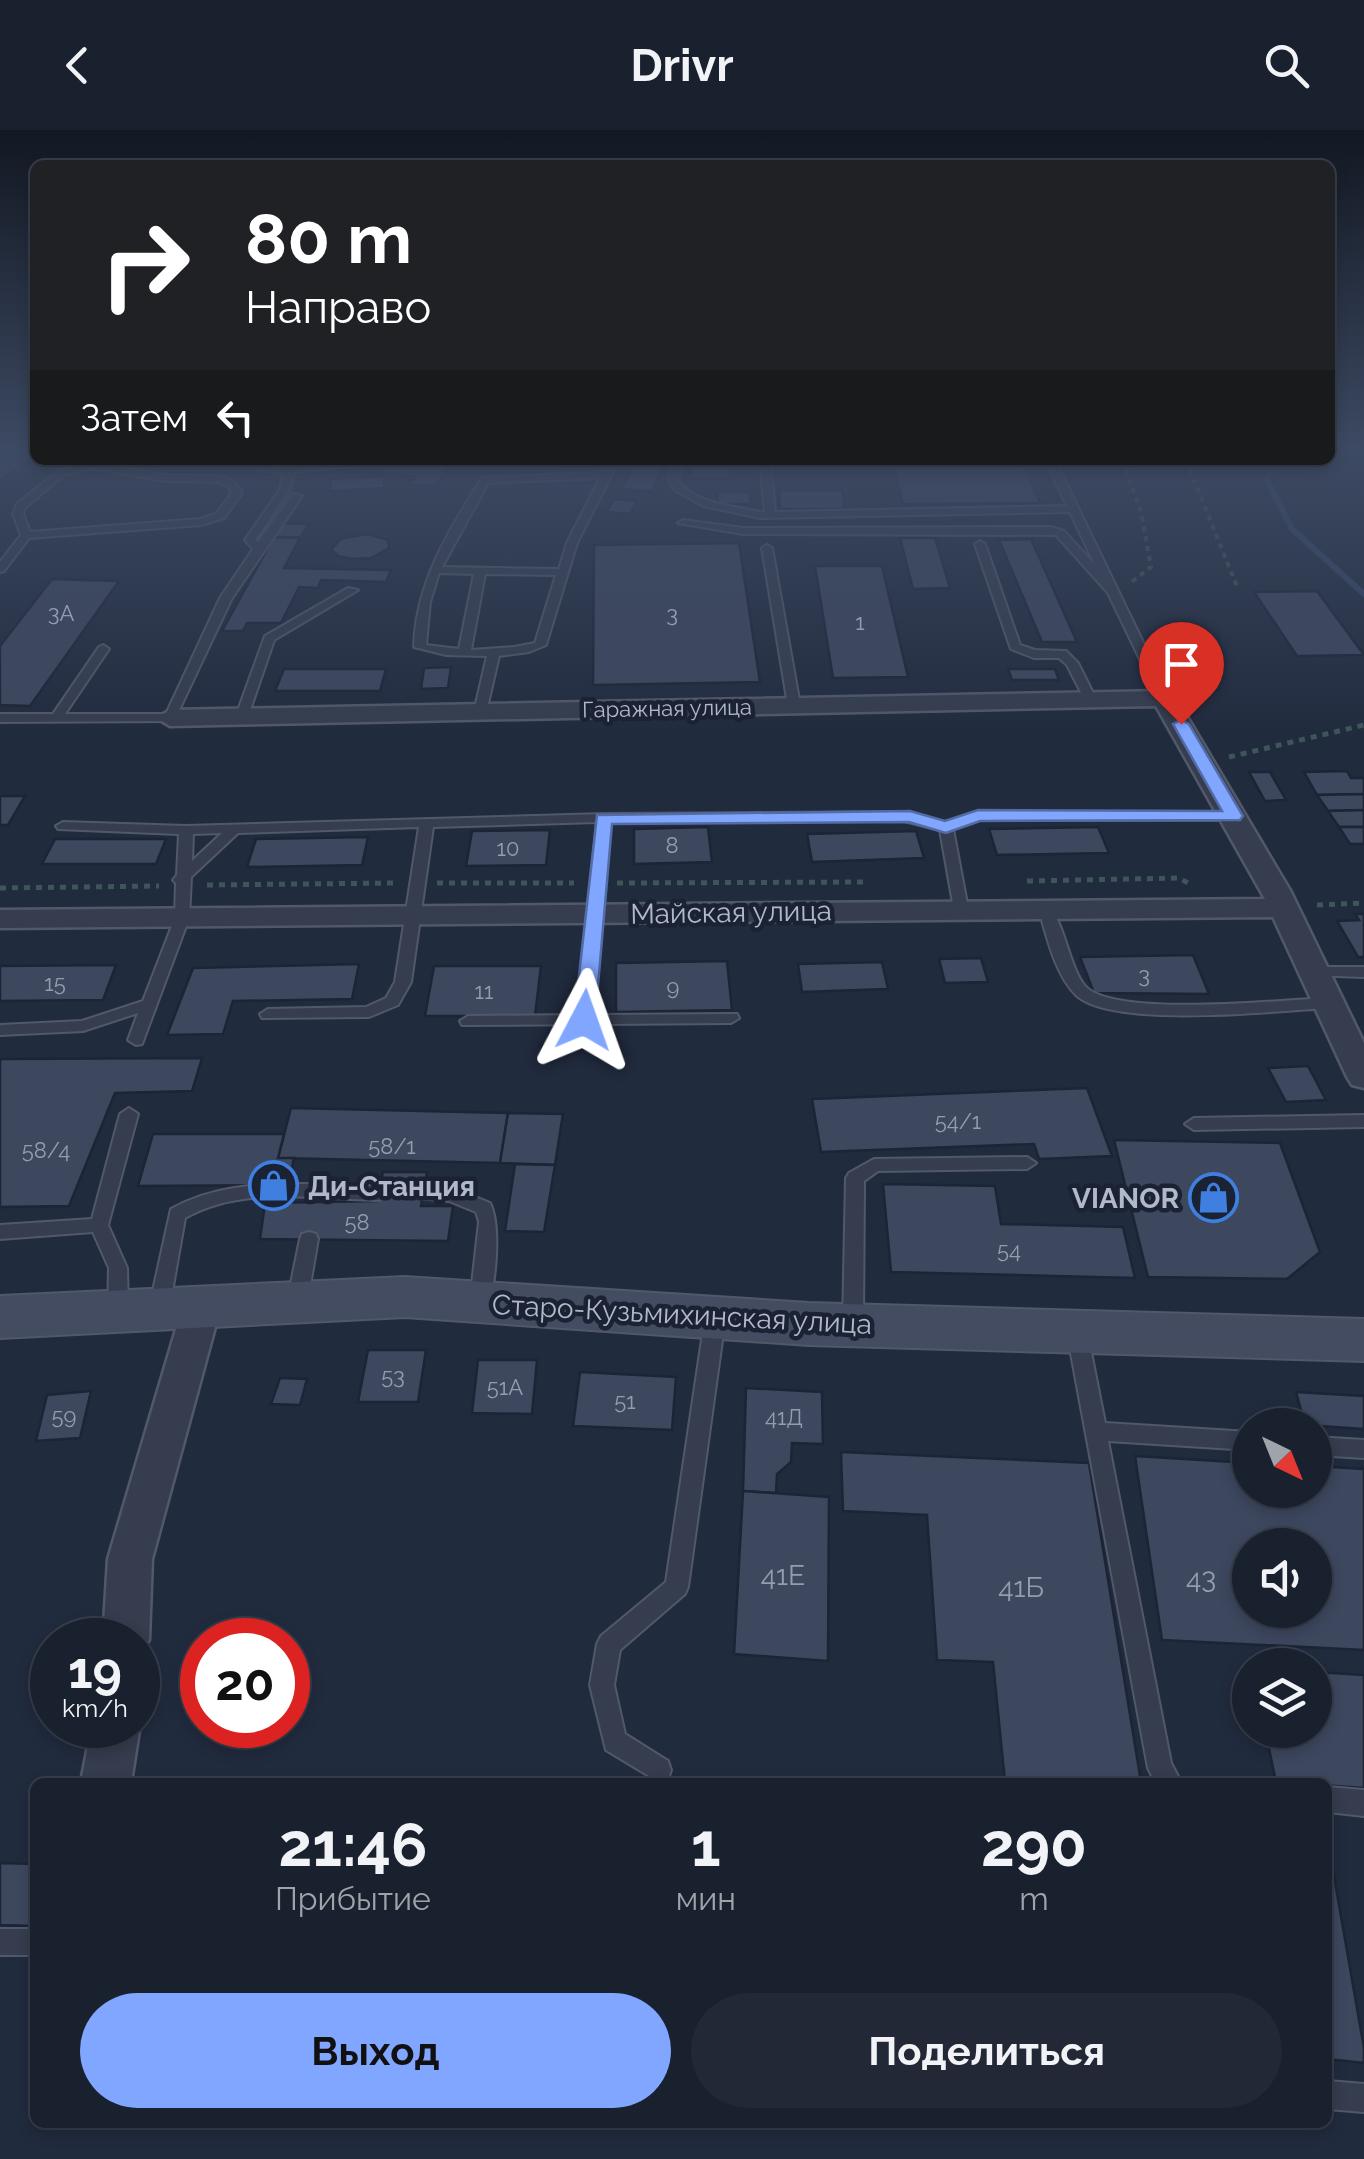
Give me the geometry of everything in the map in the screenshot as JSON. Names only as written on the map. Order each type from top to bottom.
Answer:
[{"type":"main road","name":"Старо-Кузьмихинская улица","points":[[0,1316],[404,1297],[715,1319],[1364,1340]]},
{"type":"street","name":"Гаражная улица","points":[[170,718],[1164,698]]},
{"type":"street","points":[[1164,698],[1283,908],[1364,1077]]},
{"type":"street","name":"Майская улица","points":[[0,919],[1283,908]]},
{"type":"street","points":[[127,1618],[130,1559],[159,1310]]},
{"type":"street","points":[[107,1778],[112,1748]]},
{"type":"lane","points":[[0,569],[18,546]]},
{"type":"lane","points":[[255,546],[258,549]]},
{"type":"lane","points":[[0,718],[170,718],[226,598],[260,546]]},
{"type":"lane","points":[[446,546],[418,620],[420,647],[432,652],[494,651],[540,645],[571,546]]},
{"type":"lane","points":[[981,546],[1016,647],[1034,654],[1062,654],[1072,663],[1090,699]]},
{"type":"lane","points":[[1071,546],[1116,595]]},
{"type":"lane","points":[[1092,546],[1164,698]]},
{"type":"lane","points":[[767,548],[794,705]]},
{"type":"lane","points":[[436,570],[563,572]]},
{"type":"lane","points":[[465,651],[480,571]]},
{"type":"lane","points":[[242,716],[269,638],[352,590]]},
{"type":"lane","points":[[56,718],[103,649]]},
{"type":"lane","points":[[480,712],[494,651]]},
{"type":"lane","points":[[62,826],[186,830],[604,818],[910,816],[946,827],[978,816],[1234,816]]},
{"type":"lane","points":[[584,1020],[592,914],[600,892],[604,818]]},
{"type":"lane","points":[[268,1014],[369,1012],[392,1001],[403,982],[427,822]]},
{"type":"lane","points":[[946,827],[960,909]]},
{"type":"lane","points":[[180,880],[234,829]]},
{"type":"lane","points":[[136,1040],[182,918],[180,880],[186,830]]},
{"type":"lane","points":[[1046,910],[1080,992],[1100,1004],[1134,1009],[1328,1003]]},
{"type":"lane","points":[[1313,972],[1364,972]]},
{"type":"lane","points":[[0,1030],[84,1026],[150,1004]]},
{"type":"lane","points":[[468,1022],[731,1018]]},
{"type":"lane","points":[[129,1114],[98,1225],[118,1268],[159,1310]]},
{"type":"lane","points":[[1194,1124],[1364,1121]]},
{"type":"lane","points":[[854,1325],[854,1178],[874,1165],[1028,1163]]},
{"type":"lane","points":[[159,1310],[178,1214],[192,1203],[223,1194],[318,1198],[378,1193]]},
{"type":"lane","points":[[423,1193],[451,1194],[484,1208],[488,1222],[480,1302]]},
{"type":"lane","points":[[0,1232],[98,1225]]},
{"type":"lane","points":[[297,1303],[309,1239]]},
{"type":"lane","points":[[659,1770],[614,1742],[602,1685],[609,1644],[676,1586],[715,1319]]},
{"type":"lane","points":[[1077,1331],[1160,1768],[1166,1778]]},
{"type":"lane","points":[[1096,1432],[1232,1440]]},
{"type":"lane","points":[[1332,1447],[1364,1449]]},
{"type":"lane","points":[[1332,1800],[1364,1803]]},
{"type":"lane","points":[[0,1942],[30,1942]]},
{"type":"lane","points":[[1332,2094],[1364,2098]]},
{"type":"path","points":[[1116,595],[1151,566],[1147,546]]},
{"type":"path","points":[[1221,546],[1238,589]]},
{"type":"path","points":[[1218,760],[1334,729],[1364,725]]},
{"type":"path","points":[[1317,905],[1364,903]]},
{"type":"building","points":[[269,546],[296,546],[284,568],[391,570],[386,582],[321,580],[318,588],[299,587],[281,623],[247,623],[243,631],[222,631]]},
{"type":"building","points":[[334,546],[389,548],[371,558],[353,559],[338,556],[331,549]]},
{"type":"building","points":[[594,546],[739,546],[760,682],[593,685]]},
{"type":"building","points":[[902,546],[937,546],[950,588],[913,589]]},
{"type":"building","points":[[1001,546],[1034,546],[1077,642],[1042,642]]},
{"type":"building","points":[[815,566],[882,566],[908,677],[833,678]]},
{"type":"building","points":[[52,579],[119,581],[30,706],[0,705],[0,646]]},
{"type":"building","points":[[1317,591],[1364,655],[1297,656],[1254,592]]},
{"type":"building","points":[[451,667],[448,688],[421,689],[424,668]]},
{"type":"building","points":[[284,669],[386,669],[380,691],[275,691]]},
{"type":"building","points":[[1008,669],[1055,669],[1059,680],[1012,680]]},
{"type":"building","points":[[1347,771],[1351,778],[1364,778],[1364,794],[1317,795],[1304,772]]},
{"type":"building","points":[[1249,772],[1270,772],[1286,800],[1265,801]]},
{"type":"building","points":[[1364,794],[1364,810],[1328,811],[1317,795]]},
{"type":"building","points":[[0,796],[25,796],[8,825],[0,825]]},
{"type":"building","points":[[1364,810],[1364,827],[1339,827],[1328,811]]},
{"type":"building","points":[[708,827],[712,862],[634,864],[634,829]]},
{"type":"building","points":[[1098,827],[1109,853],[997,855],[989,829]]},
{"type":"building","points":[[1339,827],[1364,827],[1364,844],[1350,844]]},
{"type":"building","points":[[550,830],[546,865],[466,866],[472,831]]},
{"type":"building","points":[[916,831],[924,858],[812,862],[807,834]]},
{"type":"building","points":[[368,837],[362,865],[247,867],[256,839]]},
{"type":"building","points":[[55,839],[166,839],[156,864],[42,864]]},
{"type":"building","points":[[1355,914],[1364,914],[1364,957],[1358,957],[1337,921],[1359,920]]},
{"type":"building","points":[[1193,955],[1209,994],[1094,993],[1080,957]]},
{"type":"building","points":[[981,958],[988,982],[945,983],[939,959]]},
{"type":"building","points":[[727,961],[732,1010],[616,1012],[616,963]]},
{"type":"building","points":[[882,962],[888,989],[802,992],[798,964]]},
{"type":"building","points":[[359,964],[352,999],[233,1001],[223,1034],[167,1035],[193,968]]},
{"type":"building","points":[[116,965],[103,1000],[0,1001],[0,966]]},
{"type":"building","points":[[434,966],[541,966],[535,1016],[425,1016]]},
{"type":"building","points":[[202,1058],[192,1091],[115,1093],[69,1206],[0,1207],[0,1059]]},
{"type":"building","points":[[1308,1066],[1326,1100],[1286,1102],[1268,1068]]},
{"type":"building","points":[[1087,1088],[1112,1156],[1039,1159],[1034,1144],[821,1152],[812,1099]]},
{"type":"building","points":[[291,1108],[508,1113],[500,1163],[278,1158]]},
{"type":"building","points":[[508,1113],[563,1114],[555,1165],[500,1163]]},
{"type":"building","points":[[153,1134],[284,1134],[278,1158],[294,1158],[288,1185],[138,1186]]},
{"type":"building","name":"VIANOR","points":[[1114,1140],[1280,1143],[1320,1252],[1287,1279],[1148,1277]]},
{"type":"building","points":[[515,1164],[555,1165],[544,1232],[505,1231]]},
{"type":"building","points":[[383,1172],[427,1172],[421,1206],[453,1206],[448,1241],[260,1239],[265,1203],[377,1201]]},
{"type":"building","points":[[883,1184],[995,1186],[1001,1224],[1123,1227],[1135,1278],[891,1272]]},
{"type":"building","points":[[368,1350],[426,1350],[418,1402],[358,1402]]},
{"type":"building","points":[[478,1360],[537,1360],[532,1414],[472,1413]]},
{"type":"building","points":[[580,1372],[676,1377],[672,1430],[573,1426]]},
{"type":"building","points":[[280,1378],[307,1379],[300,1405],[271,1404]]},
{"type":"building","points":[[746,1388],[822,1392],[823,1444],[792,1443],[791,1462],[777,1474],[776,1493],[743,1491]]},
{"type":"building","points":[[91,1391],[80,1438],[36,1441],[47,1395]]},
{"type":"building","points":[[1296,1392],[1364,1396],[1364,1429],[1332,1427],[1332,1408],[1300,1408]]},
{"type":"building","points":[[841,1452],[1089,1463],[1140,1778],[1005,1778],[993,1662],[937,1660],[927,1515],[843,1511]]},
{"type":"building","points":[[1135,1456],[1232,1462],[1232,1508],[1332,1508],[1332,1467],[1364,1469],[1364,1650],[1162,1640]]},
{"type":"building","points":[[743,1491],[829,1497],[828,1661],[734,1654]]},
{"type":"building","points":[[1332,1673],[1364,1675],[1364,1788],[1332,1786],[1332,1778],[1275,1778],[1269,1748],[1332,1748]]},
{"type":"building","points":[[0,1863],[30,1864],[30,1926],[0,1925]]},
{"type":"building","points":[[1332,1865],[1364,2048],[1364,2063],[1332,2059]]},
{"type":"waterway","points":[[1310,546],[1364,594]]},
{"type":"place","name":"Ди-Станция","points":[[273,1186]]},
{"type":"place","name":"VIANOR","points":[[1214,1198]]},
{"type":"route","points":[[584,1020],[592,914],[600,892],[604,818],[910,816],[946,827],[978,816],[1234,816],[1181,724]]}]
